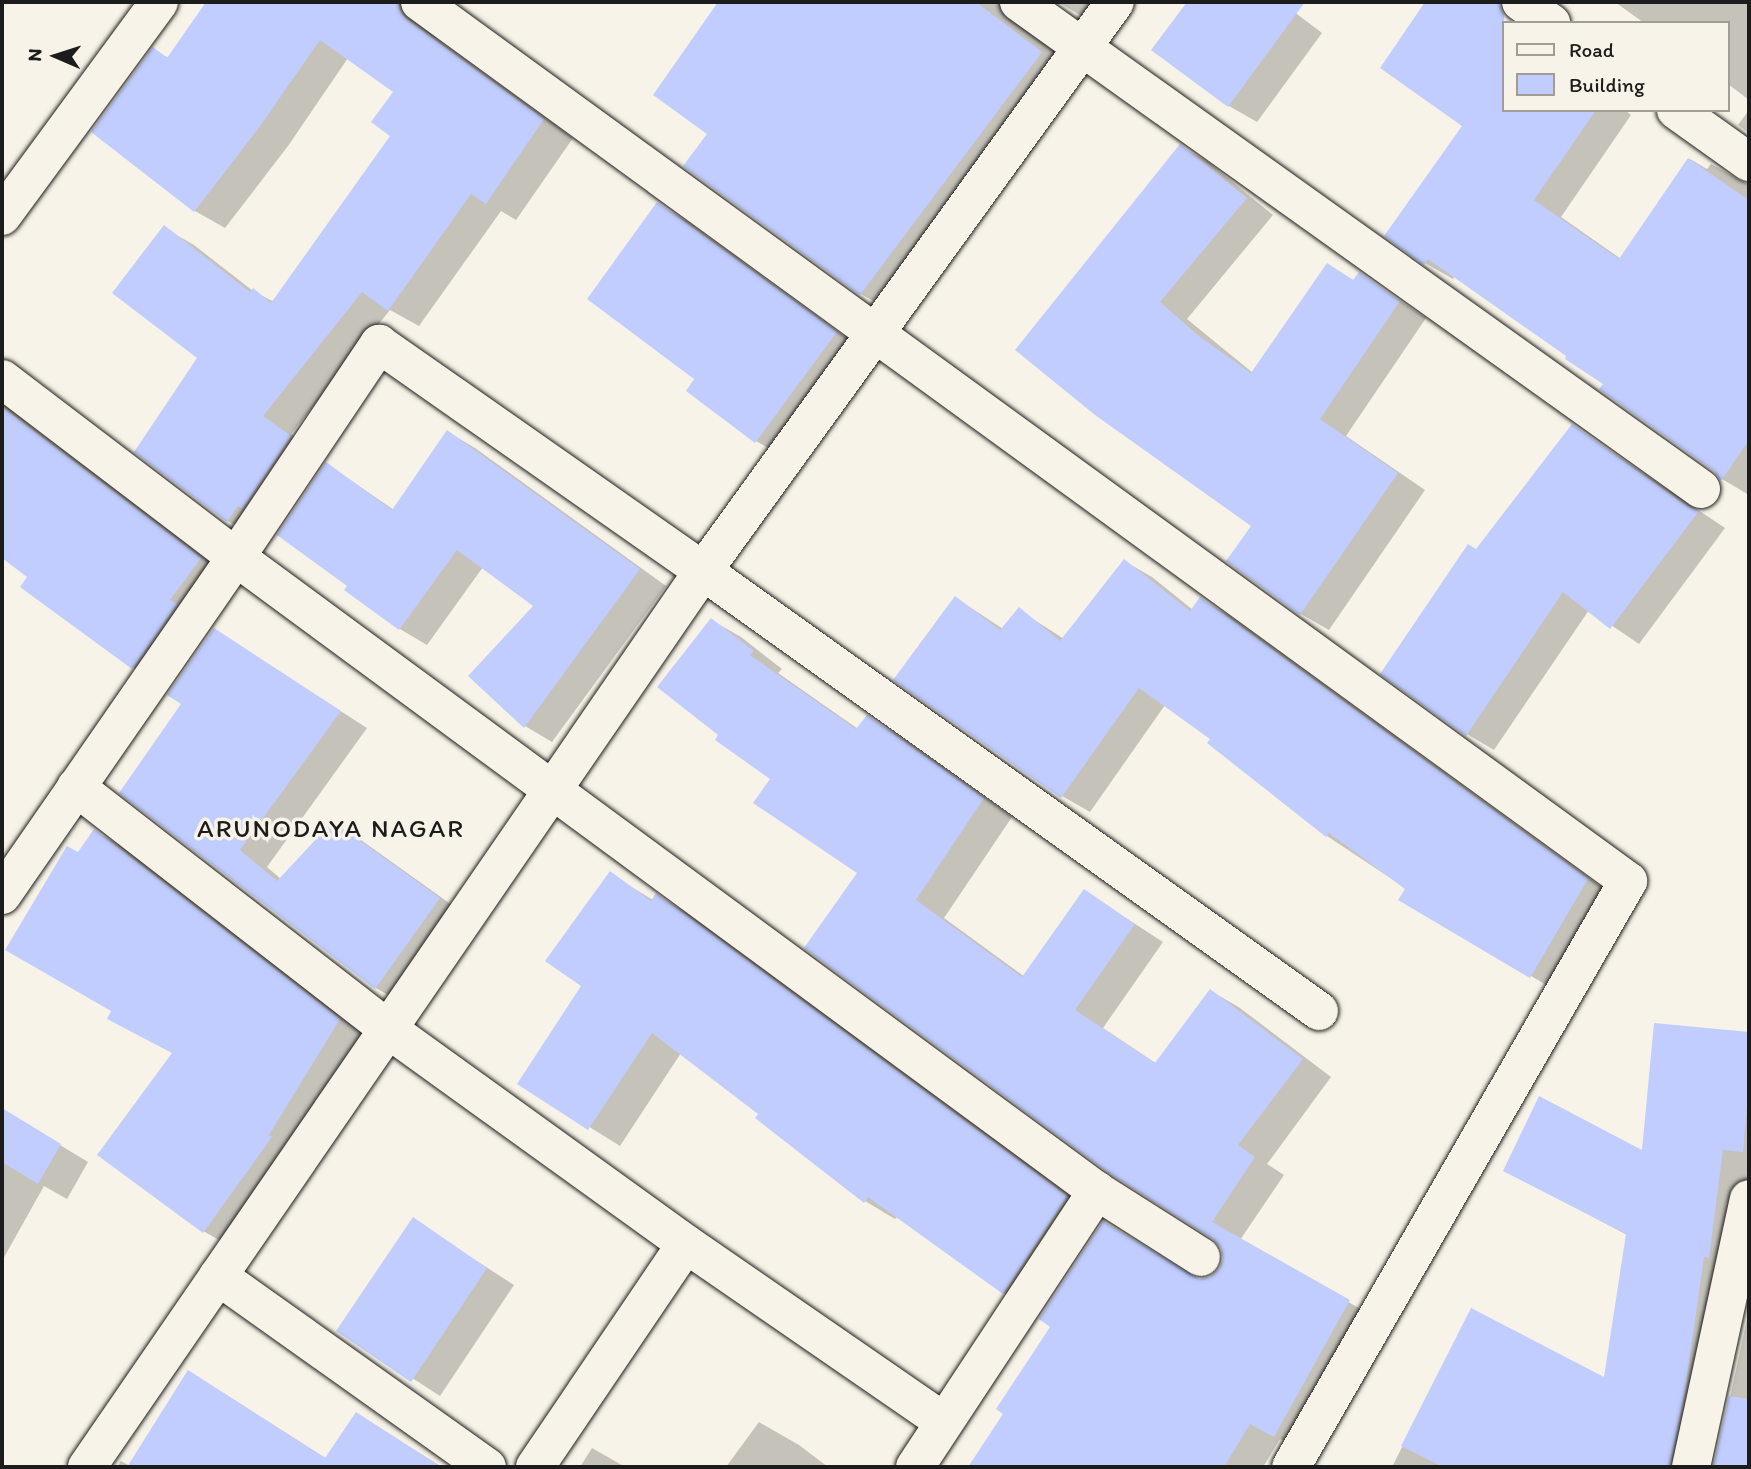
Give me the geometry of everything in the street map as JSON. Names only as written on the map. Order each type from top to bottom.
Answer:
[{"type":"street","points":[[2,216],[159,2]]},
{"type":"street","points":[[420,2],[1628,881],[1291,1467]]},
{"type":"street","points":[[1019,2],[1701,489]]},
{"type":"street","points":[[87,1467],[703,571],[1115,2]]},
{"type":"street","points":[[1521,2],[1548,21]]},
{"type":"street","points":[[1679,112],[1746,153]]},
{"type":"street","points":[[2,895],[236,557],[379,344],[703,571],[1319,1011]]},
{"type":"street","points":[[2,379],[236,557],[1097,1191],[1201,1257]]},
{"type":"street","points":[[76,787],[388,1029],[686,1244],[944,1422]]},
{"type":"street","points":[[915,1467],[1097,1191]]},
{"type":"street","points":[[1691,1467],[1749,1199]]},
{"type":"street","points":[[535,1467],[686,1244]]},
{"type":"street","points":[[218,1276],[487,1467]]},
{"type":"building","points":[[206,2],[398,2],[400,11],[407,20],[544,119],[486,204],[471,194],[388,311],[362,292],[263,416],[291,436],[242,509],[238,506],[227,522],[134,452],[197,358],[112,293],[164,225],[250,292],[253,288],[271,303],[390,136],[371,122],[393,92],[320,40],[258,129],[194,212],[91,132],[153,47],[167,58]]},
{"type":"building","points":[[718,2],[976,2],[1042,52],[860,295],[683,166],[707,134],[653,95]]},
{"type":"building","points":[[1187,2],[1305,2],[1228,107],[1151,50]]},
{"type":"building","points":[[1425,2],[1499,2],[1504,15],[1502,112],[1595,112],[1534,200],[1619,259],[1688,158],[1749,200],[1749,440],[1721,481],[1714,471],[1599,389],[1603,384],[1565,359],[1566,356],[1428,259],[1424,265],[1384,236],[1462,126],[1380,68]]},
{"type":"building","points":[[1180,144],[1247,198],[1160,302],[1200,337],[1251,373],[1327,263],[1353,280],[1359,272],[1400,301],[1320,419],[1398,473],[1300,615],[1226,561],[1251,526],[1095,415],[1015,350]]},
{"type":"building","points":[[657,202],[837,332],[755,443],[686,391],[694,379],[587,299]]},
{"type":"building","points":[[2,407],[201,558],[170,600],[177,604],[132,669],[20,587],[27,577],[2,558]]},
{"type":"building","points":[[1572,424],[1688,507],[1699,511],[1610,629],[1563,592],[1466,736],[1380,674],[1468,544],[1476,549]]},
{"type":"building","points":[[447,430],[640,569],[524,728],[468,676],[533,606],[457,550],[399,630],[344,590],[347,586],[277,535],[326,462],[392,510]]},
{"type":"building","points":[[1124,559],[1190,611],[1200,597],[1588,879],[1530,978],[1398,900],[1405,889],[1329,833],[1326,837],[1207,743],[1210,739],[1139,688],[1061,798],[893,680],[955,596],[1000,630],[1019,607],[1060,641]]},
{"type":"building","points":[[711,618],[754,651],[750,655],[856,729],[867,715],[984,798],[916,900],[1022,977],[1084,889],[1135,924],[1075,1010],[1155,1063],[1210,989],[1303,1059],[1238,1145],[1255,1157],[1212,1222],[1350,1300],[1274,1437],[1250,1424],[1224,1467],[968,1467],[1003,1414],[996,1409],[1050,1327],[1039,1319],[1103,1221],[1199,1279],[1210,1277],[1219,1269],[1223,1259],[1221,1248],[1213,1239],[1109,1173],[804,948],[857,873],[753,803],[770,779],[715,740],[718,735],[657,687]]},
{"type":"building","points":[[214,628],[341,711],[240,850],[277,881],[333,821],[440,898],[375,989],[119,793],[181,704],[167,695]]},
{"type":"building","points":[[94,829],[340,1019],[269,1135],[272,1137],[203,1233],[97,1155],[172,1053],[107,1019],[111,1011],[5,950],[67,846],[78,852]]},
{"type":"building","points":[[610,871],[651,901],[656,893],[1067,1196],[1003,1294],[868,1197],[864,1203],[755,1118],[758,1114],[652,1033],[588,1130],[517,1084],[581,986],[545,961]]},
{"type":"building","points":[[1654,1023],[1749,1032],[1749,1084],[1743,1152],[1723,1150],[1709,1258],[1704,1257],[1685,1390],[1670,1467],[1443,1467],[1401,1446],[1471,1308],[1604,1377],[1626,1234],[1503,1171],[1539,1096],[1642,1150]]},
{"type":"building","points":[[2,1108],[61,1144],[38,1184],[2,1162]]},
{"type":"building","points":[[413,1217],[487,1268],[411,1382],[336,1331]]},
{"type":"building","points":[[188,1370],[325,1458],[356,1412],[441,1467],[127,1467]]},
{"type":"building","points":[[1729,1396],[1749,1399],[1749,1467],[1713,1467]]},
{"type":"district","name":"ARUNODAYA NAGAR","points":[[331,829]]}]
